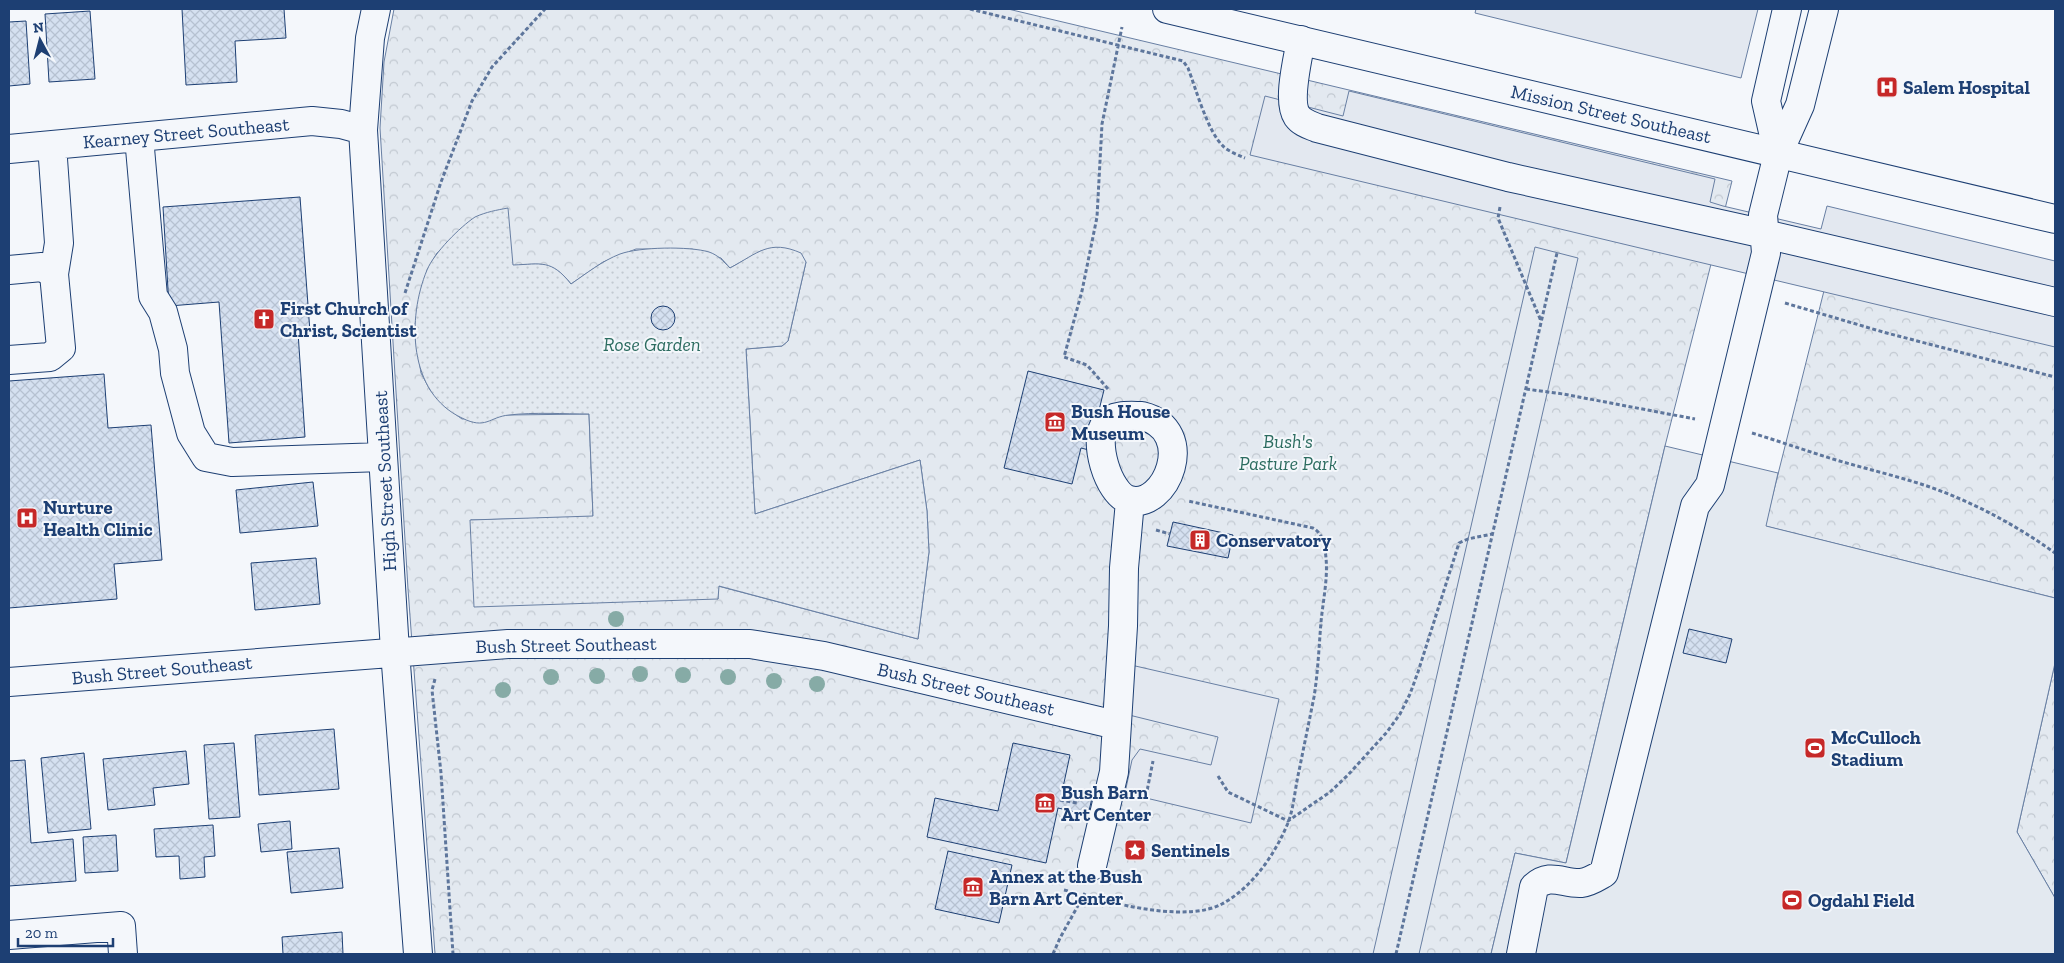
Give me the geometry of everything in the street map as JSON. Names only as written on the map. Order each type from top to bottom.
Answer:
[{"type":"street","name":"High Street Southeast","points":[[376,9],[370,38],[363,130],[395,651],[418,954]]},
{"type":"street","name":"Mission Street Southeast","points":[[1168,9],[2055,218]]},
{"type":"street","points":[[1778,154],[1766,101],[1787,9]]},
{"type":"street","points":[[1521,954],[1534,887],[1541,881],[1550,879],[1580,883],[1592,880],[1604,873],[1695,506],[1710,485],[1766,253],[1763,215],[1778,154],[1800,105],[1824,9]]},
{"type":"street","points":[[1300,40],[1292,102],[1296,115],[1302,122],[1317,128],[1508,177],[1765,234],[2055,302]]},
{"type":"street","name":"Kearney Street Southeast","points":[[9,149],[312,121],[341,124],[363,130]]},
{"type":"street","points":[[138,137],[153,296],[163,312],[173,349],[175,373],[191,433],[206,457],[232,462],[383,457]]},
{"type":"street","points":[[9,360],[50,357],[61,348],[54,274],[59,243],[52,145]]},
{"type":"street","points":[[9,270],[42,266],[54,274]]},
{"type":"street","points":[[1142,416],[1161,424],[1167,431],[1172,451],[1172,465],[1160,490],[1141,499],[1130,501],[1120,496],[1113,487],[1105,468],[1101,440],[1102,430],[1111,419],[1142,416]]},
{"type":"street","points":[[1092,866],[1114,772],[1123,626],[1124,568],[1130,501]]},
{"type":"street","name":"Bush Street Southeast","points":[[9,682],[395,651],[508,644],[750,644],[824,656],[1116,725]]},
{"type":"street","points":[[9,935],[121,926],[123,954]]},
{"type":"path","points":[[404,299],[412,268],[441,182],[472,100],[492,67],[545,9]]},
{"type":"path","points":[[970,9],[1183,61],[1188,68],[1213,133],[1223,146],[1245,158]]},
{"type":"path","points":[[1111,419],[1108,408],[1108,389],[1100,378],[1087,365],[1064,357],[1082,291],[1097,217],[1102,124],[1122,27]]},
{"type":"path","points":[[1508,177],[1498,218],[1541,321]]},
{"type":"path","points":[[1396,954],[1557,253]]},
{"type":"path","points":[[1756,294],[1883,332],[2055,377]]},
{"type":"path","points":[[1526,389],[1621,404],[1753,433],[1927,486],[1961,499],[2009,523],[2032,536],[2055,553]]},
{"type":"path","points":[[1084,895],[1116,904],[1169,911],[1201,910],[1214,908],[1224,903],[1248,884],[1262,869],[1274,851],[1288,821],[1314,696],[1326,568],[1323,541],[1318,531],[1313,528],[1173,498],[1160,490]]},
{"type":"path","points":[[1152,529],[1170,534]]},
{"type":"path","points":[[1288,821],[1336,787],[1387,732],[1410,694],[1459,543],[1492,534]]},
{"type":"path","points":[[434,674],[432,690],[441,774],[453,954]]},
{"type":"path","points":[[1146,796],[1153,761]]},
{"type":"path","points":[[1218,776],[1228,792],[1288,821]]},
{"type":"path","points":[[1053,954],[1084,895],[1092,866]]},
{"type":"green space","name":"Bush's Pasture Park","points":[[394,9],[1008,9],[1732,181],[1665,446],[1566,863],[1515,853],[1491,954],[435,954],[408,589],[380,128],[384,62]],"holes":[[[475,218],[513,266],[538,264],[552,267],[571,284],[603,262],[636,249],[692,249],[721,258],[730,268],[761,251],[806,262],[788,341],[782,346],[746,349],[755,514],[920,460],[927,511],[929,552],[918,639],[718,586],[718,599],[471,520],[593,517],[589,414],[507,415],[462,419],[444,406],[430,390],[421,373],[414,329],[427,270],[437,253]]]},
{"type":"green space","name":"Rose Garden","points":[[508,208],[513,265],[539,264],[552,267],[558,270],[571,284],[613,257],[639,250],[677,248],[700,250],[720,258],[730,268],[756,253],[772,248],[780,247],[801,253],[806,262],[788,341],[782,346],[746,349],[755,514],[920,460],[927,511],[929,552],[918,639],[719,586],[718,599],[474,607],[470,520],[593,516],[589,414],[519,414],[502,416],[487,422],[477,423],[462,418],[444,406],[431,391],[422,373],[417,353],[416,310],[430,263],[448,241],[475,217],[487,212]]},
{"type":"green space","points":[[1844,211],[2055,262],[2055,598],[1765,526]]},
{"type":"green space","points":[[1535,247],[1578,258],[1419,954],[1373,954]]},
{"type":"green space","name":"McCulloch Stadium","points":[[1665,446],[1778,473],[1766,526],[2055,598],[2055,663],[2017,832],[2055,898],[2055,954],[1491,954],[1515,853],[1566,863]]},
{"type":"green space","points":[[2055,663],[2055,898],[2017,832]]},
{"type":"shaded area","points":[[1476,9],[1758,9],[1741,78],[1475,13]]},
{"type":"shaded area","points":[[1349,91],[1715,179],[1710,202],[1723,206],[1821,229],[1827,206],[2055,261],[2055,347],[1250,155],[1265,96],[1343,116]]},
{"type":"shaded area","points":[[1131,665],[1279,699],[1251,823],[1125,793],[1132,760],[1140,749],[1211,765],[1218,737],[1125,714]]},
{"type":"building","points":[[182,9],[284,9],[286,38],[235,41],[237,82],[186,85]]},
{"type":"building","points":[[90,11],[95,79],[49,82],[45,14]]},
{"type":"building","points":[[26,21],[30,84],[9,86],[9,22]]},
{"type":"building","name":"First Church of Christ, Scientist","points":[[300,197],[310,332],[298,332],[305,437],[229,443],[219,302],[169,306],[163,207]]},
{"type":"building","points":[[663,306],[672,309],[675,318],[672,327],[663,330],[654,327],[651,318],[654,309]]},
{"type":"building","points":[[1028,371],[1104,390],[1089,450],[1081,448],[1072,484],[1004,468]]},
{"type":"building","points":[[104,374],[108,428],[151,425],[162,560],[114,564],[117,599],[9,608],[9,381]]},
{"type":"building","points":[[313,482],[318,526],[240,533],[236,490]]},
{"type":"building","name":"Conservatory","points":[[1173,522],[1233,535],[1228,558],[1167,546]]},
{"type":"building","points":[[316,558],[320,604],[255,610],[251,563]]},
{"type":"building","points":[[1689,629],[1732,639],[1726,663],[1683,653]]},
{"type":"building","points":[[334,729],[339,789],[259,795],[255,735]]},
{"type":"building","points":[[234,743],[240,817],[209,819],[204,745]]},
{"type":"building","name":"Bush Barn Art Center","points":[[1013,743],[1070,755],[1062,792],[1092,798],[1088,815],[1058,808],[1046,863],[927,837],[935,798],[998,811]]},
{"type":"building","points":[[186,751],[189,784],[153,788],[155,805],[108,810],[103,759]]},
{"type":"building","points":[[84,753],[91,829],[48,833],[41,758]]},
{"type":"building","points":[[25,760],[31,843],[73,839],[76,881],[9,886],[9,761]]},
{"type":"building","points":[[290,821],[292,849],[261,852],[258,824]]},
{"type":"building","points":[[213,825],[215,856],[204,857],[205,877],[180,879],[179,856],[156,857],[154,829]]},
{"type":"building","points":[[116,835],[118,871],[85,873],[83,837]]},
{"type":"building","points":[[339,848],[343,888],[291,893],[287,852]]},
{"type":"building","name":"Annex at the Bush Barn Art Center","points":[[948,851],[1012,865],[999,923],[935,909]]},
{"type":"building","points":[[342,932],[343,954],[283,954],[282,937]]},
{"type":"place","name":"Salem Hospital","points":[[1887,87]]},
{"type":"place","name":"First Church of Christ, Scientist","points":[[264,319]]},
{"type":"place","name":"Bush House Museum","points":[[1055,422]]},
{"type":"place","name":"Nurture Health Clinic","points":[[27,518]]},
{"type":"place","name":"Conservatory","points":[[1200,540]]},
{"type":"place","name":"McCulloch Stadium","points":[[1815,748]]},
{"type":"place","name":"Bush Barn Art Center","points":[[1045,803]]},
{"type":"place","name":"Sentinels","points":[[1135,850]]},
{"type":"place","name":"Annex at the Bush Barn Art Center","points":[[973,887]]},
{"type":"place","name":"Ogdahl Field","points":[[1792,900]]}]
